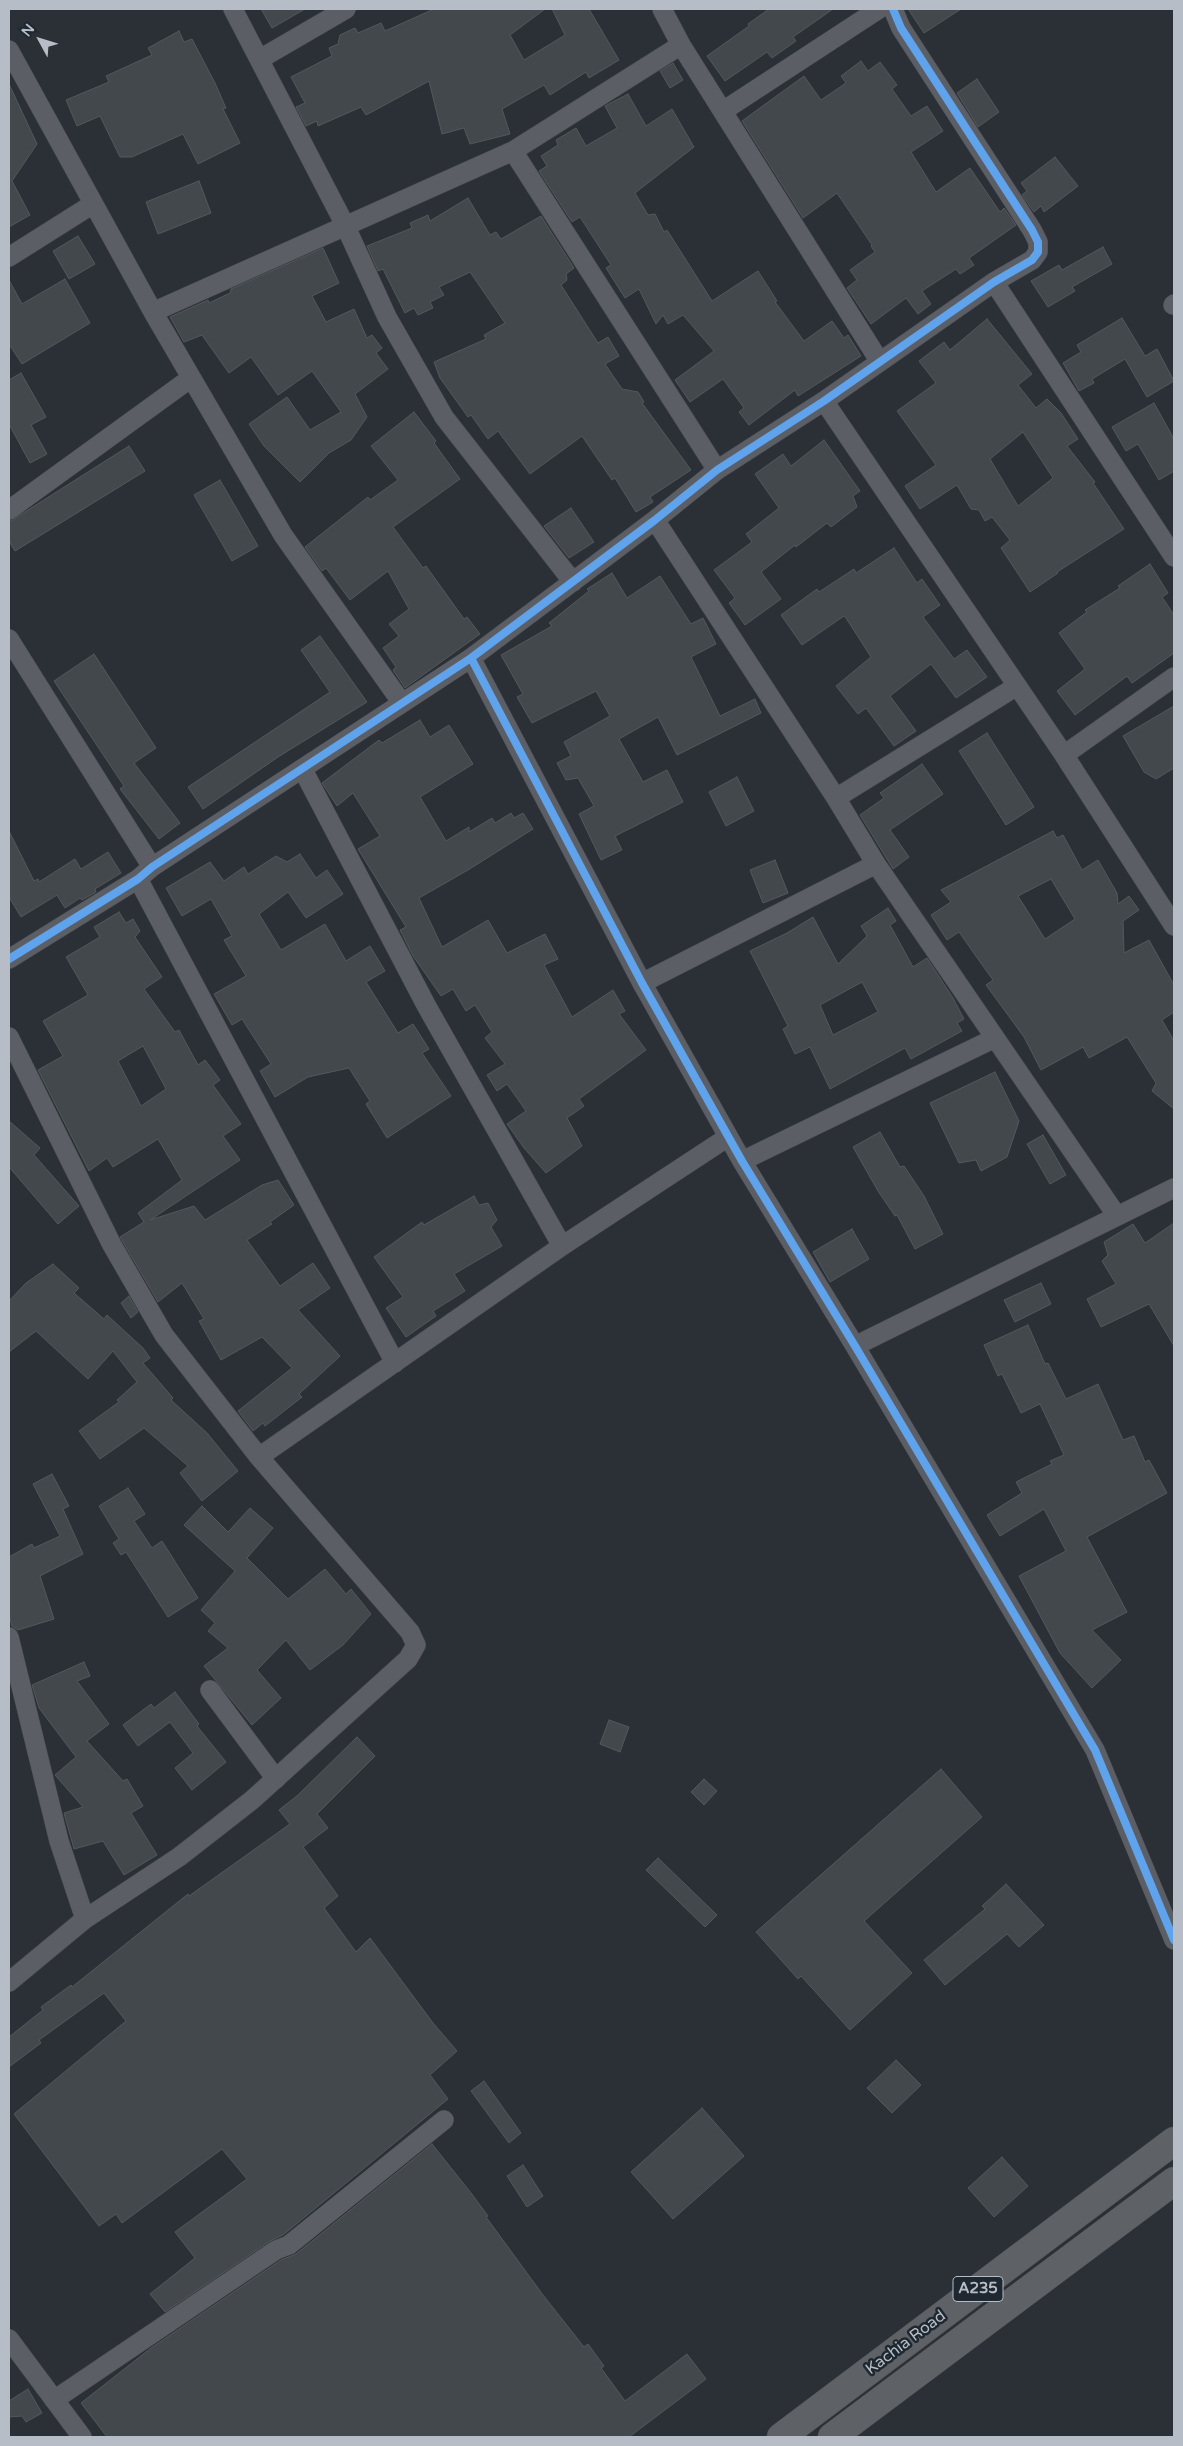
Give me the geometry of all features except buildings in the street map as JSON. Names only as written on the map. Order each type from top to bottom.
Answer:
[{"type":"highway","name":"Kachia Road","points":[[781,2437],[1174,2141]]},
{"type":"highway","name":"Kachia Road","points":[[832,2437],[1174,2181]]},
{"type":"street","points":[[233,9],[345,225],[387,317],[444,417],[573,582]]},
{"type":"street","points":[[260,59],[346,9]]},
{"type":"street","points":[[662,9],[681,45],[880,362]]},
{"type":"street","points":[[723,111],[879,9]]},
{"type":"street","points":[[9,959],[145,873],[471,658],[655,520],[717,470],[824,402],[994,282],[1032,260],[1038,252],[1038,242],[901,28],[893,9]]},
{"type":"street","points":[[152,312],[513,151],[681,45]]},
{"type":"street","points":[[9,50],[152,312],[283,535],[402,703]]},
{"type":"street","points":[[513,151],[717,470]]},
{"type":"street","points":[[9,257],[93,204]]},
{"type":"street","points":[[994,282],[1174,558]]},
{"type":"street","points":[[9,510],[191,378]]},
{"type":"street","points":[[824,402],[1064,755],[1174,926]]},
{"type":"street","points":[[655,520],[836,798],[876,864],[1117,1216]]},
{"type":"street","points":[[9,639],[145,873],[395,1363]]},
{"type":"street","points":[[471,658],[642,983],[728,1137],[855,1346],[1095,1750],[1174,1940]]},
{"type":"street","points":[[1064,755],[1174,677]]},
{"type":"street","points":[[836,798],[1017,686]]},
{"type":"street","points":[[303,770],[426,1005],[562,1246]]},
{"type":"street","points":[[642,983],[876,864]]},
{"type":"street","points":[[9,1037],[112,1245],[164,1335],[259,1457],[410,1632],[416,1645],[408,1659],[252,1800],[179,1857],[85,1919],[9,1982]]},
{"type":"street","points":[[742,1161],[996,1038]]},
{"type":"street","points":[[259,1457],[562,1246],[728,1137]]},
{"type":"street","points":[[855,1346],[1174,1188]]},
{"type":"street","points":[[9,1637],[59,1841],[85,1919]]},
{"type":"street","points":[[210,1690],[276,1779]]},
{"type":"street","points":[[54,2400],[276,2250],[289,2245],[444,2120]]},
{"type":"street","points":[[9,2339],[82,2437]]},
{"type":"cycle path","points":[[9,959],[138,879],[152,867],[471,658],[655,520],[717,470],[824,401],[994,282],[1032,260],[1038,252],[1038,242],[1032,230],[901,28],[893,9]]},
{"type":"cycle path","points":[[471,658],[642,983],[742,1161],[855,1346],[1095,1750],[1174,1940]]}]
